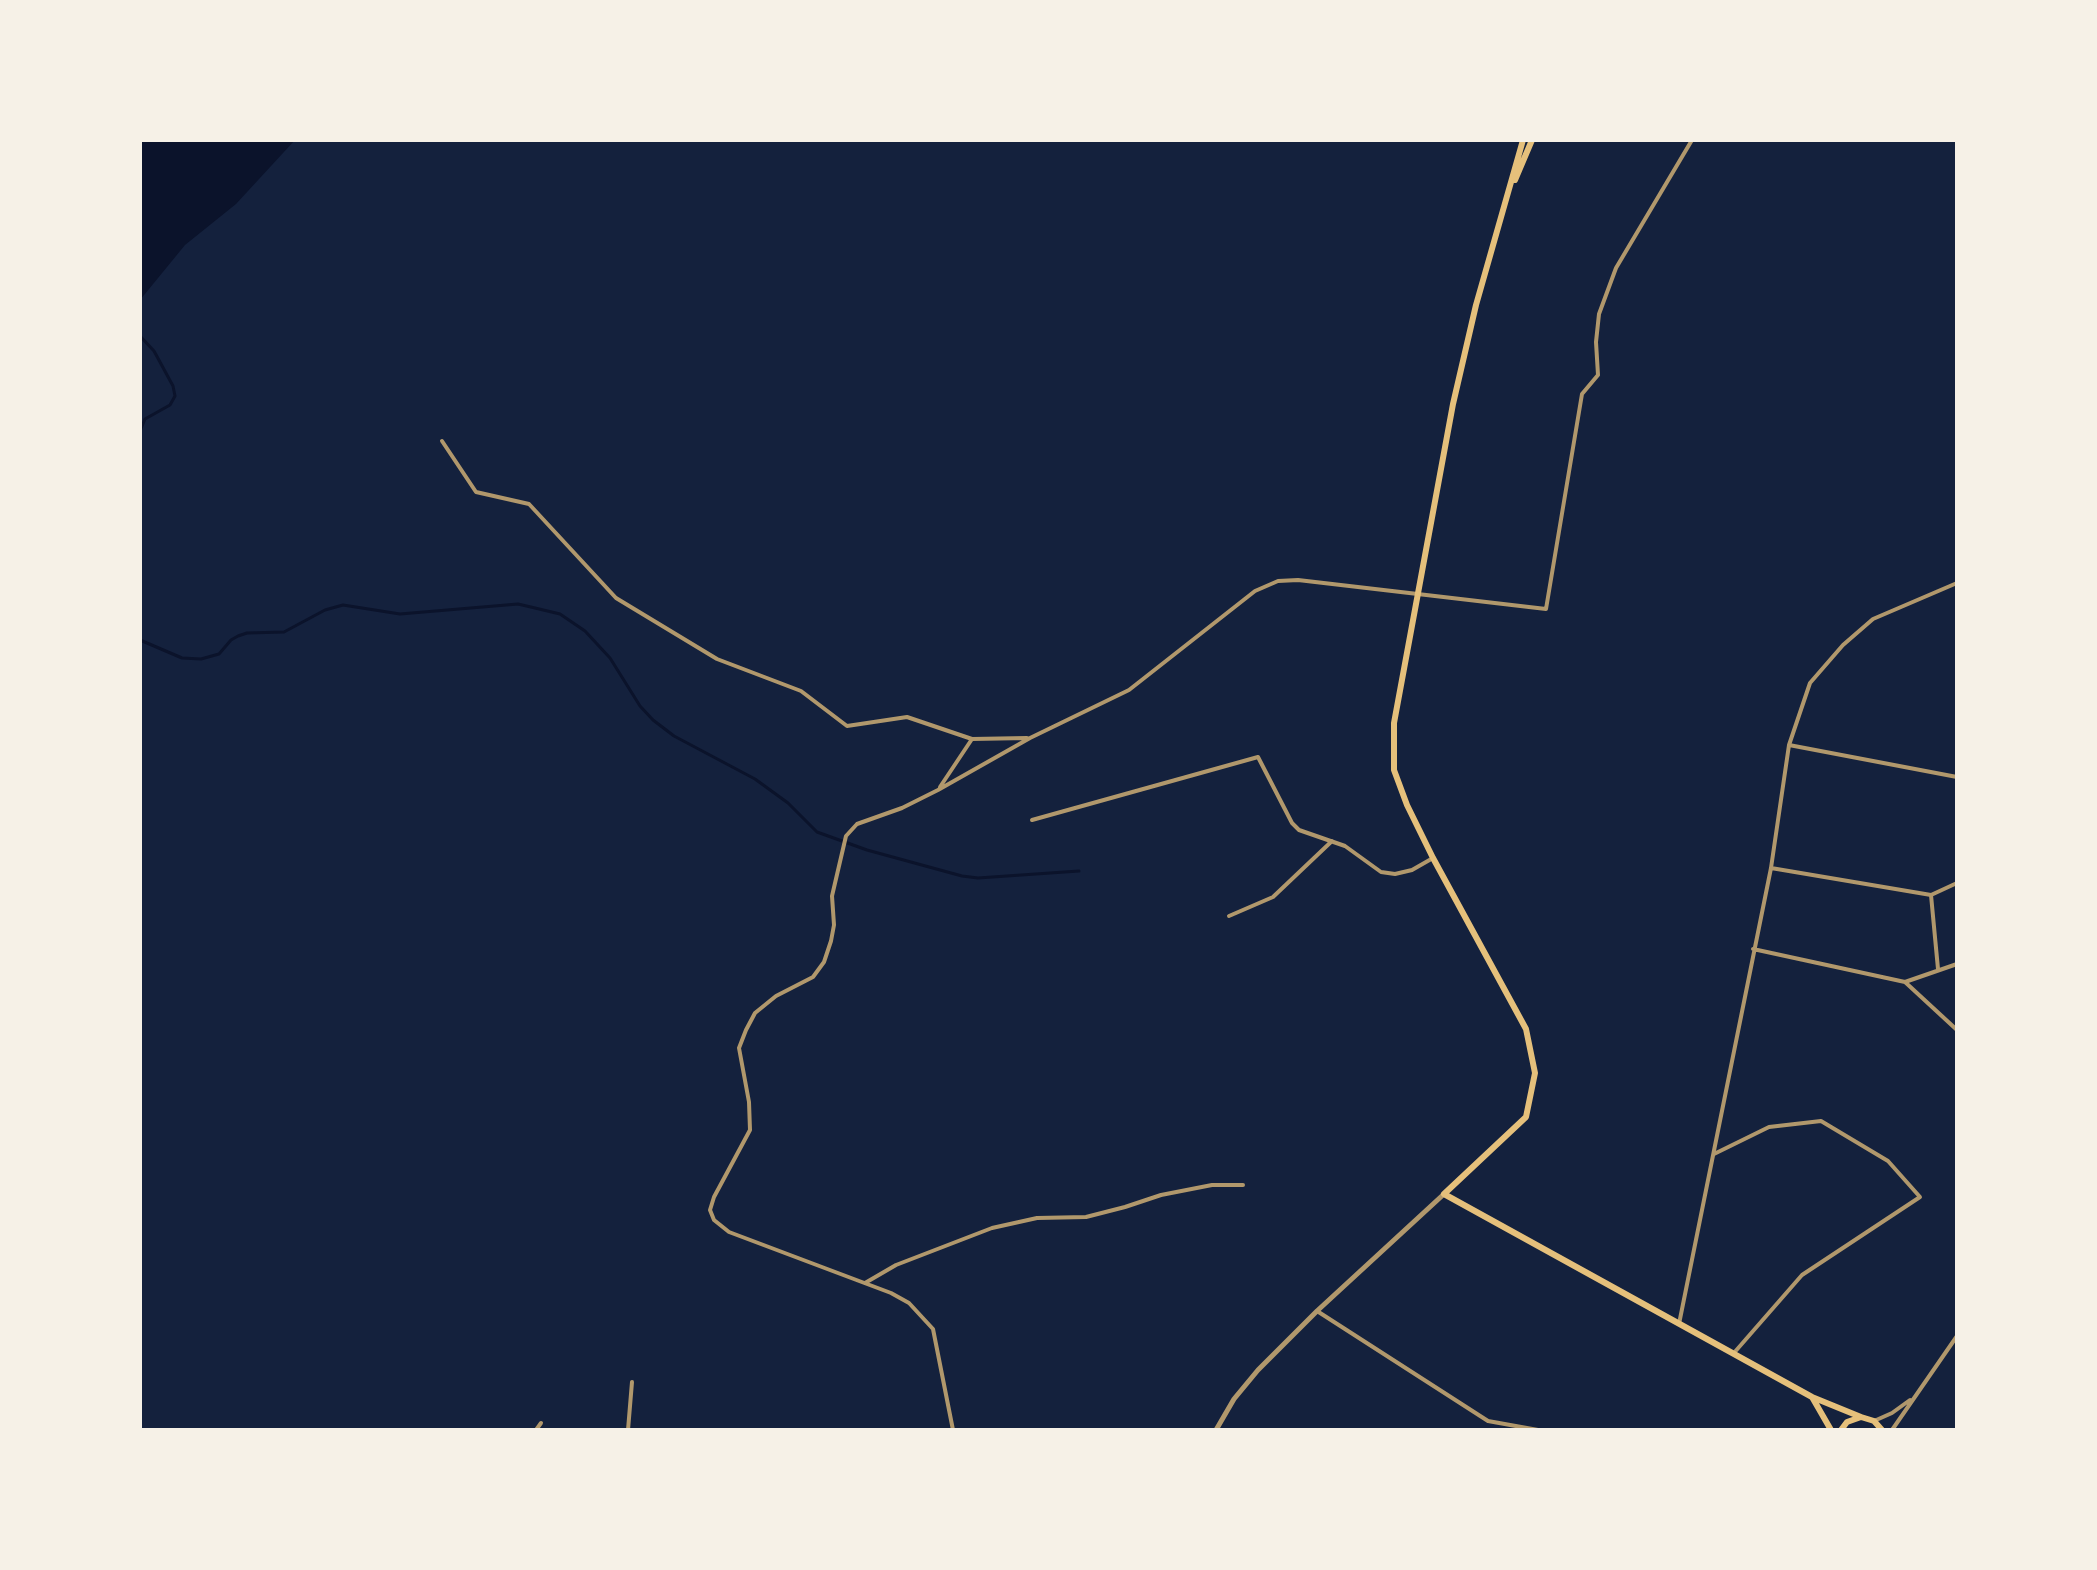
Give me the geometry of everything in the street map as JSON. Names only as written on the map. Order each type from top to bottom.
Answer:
[{"type":"main road","points":[[1523,140],[1476,305],[1453,404],[1394,723],[1392,749],[1394,770],[1407,805],[1526,1029],[1535,1073],[1526,1117],[1444,1194],[1812,1397],[1874,1421],[1882,1430]]},
{"type":"main road","points":[[1505,206],[1532,140]]},
{"type":"main road","points":[[1812,1397],[1831,1430]]},
{"type":"main road","points":[[1841,1430],[1847,1422],[1861,1417]]},
{"type":"street","points":[[953,1430],[933,1329],[909,1303],[891,1293],[729,1232],[714,1220],[710,1210],[750,1130],[749,1102],[739,1048],[755,1013],[776,996],[813,977],[824,962],[834,925],[832,896],[846,836],[857,824],[902,808],[1030,738],[1129,690],[1255,591],[1278,581],[1298,580],[1546,609],[1582,394],[1598,375],[1596,342],[1599,314],[1616,268],[1692,140]]},
{"type":"street","points":[[442,441],[476,492],[529,504],[616,598],[717,659],[801,691],[847,726],[907,717],[972,739],[1030,738]]},
{"type":"street","points":[[1679,1324],[1771,868],[1789,745],[1810,683],[1843,645],[1873,619],[1957,583]]},
{"type":"street","points":[[938,790],[972,739]]},
{"type":"street","points":[[1789,745],[1957,777]]},
{"type":"street","points":[[1032,820],[1258,757],[1292,823],[1299,830],[1345,846],[1381,872],[1395,874],[1412,870],[1433,858]]},
{"type":"street","points":[[1229,916],[1273,897],[1332,841]]},
{"type":"street","points":[[1771,868],[1931,895],[1957,883]]},
{"type":"street","points":[[1931,895],[1938,969]]},
{"type":"street","points":[[1753,949],[1905,982],[1957,1030]]},
{"type":"street","points":[[1905,982],[1957,964]]},
{"type":"street","points":[[1714,1154],[1769,1127],[1821,1121],[1888,1161],[1920,1197],[1802,1275],[1733,1354]]},
{"type":"street","points":[[865,1283],[896,1265],[992,1228],[1037,1218],[1086,1217],[1161,1195],[1212,1185],[1243,1185]]},
{"type":"street","points":[[1216,1430],[1234,1399],[1258,1370],[1444,1194]]},
{"type":"street","points":[[1317,1311],[1488,1421],[1538,1430]]},
{"type":"street","points":[[1892,1430],[1957,1336]]},
{"type":"street","points":[[628,1430],[632,1382]]},
{"type":"street","points":[[1874,1421],[1892,1413],[1912,1398]]},
{"type":"street","points":[[536,1430],[541,1423]]},
{"type":"water","points":[[140,140],[295,140],[236,204],[185,245],[140,300]]},
{"type":"waterway","points":[[140,336],[154,351],[173,386],[175,396],[170,405],[145,419],[140,431]]},
{"type":"waterway","points":[[140,516],[140,521]]},
{"type":"waterway","points":[[140,640],[182,658],[201,659],[219,654],[238,636],[284,632],[325,610],[343,605],[400,614],[518,604],[560,614],[585,631],[610,658],[640,706],[653,720],[674,736],[755,779],[788,803],[817,832],[867,850],[962,876],[978,878],[1079,871]]}]
